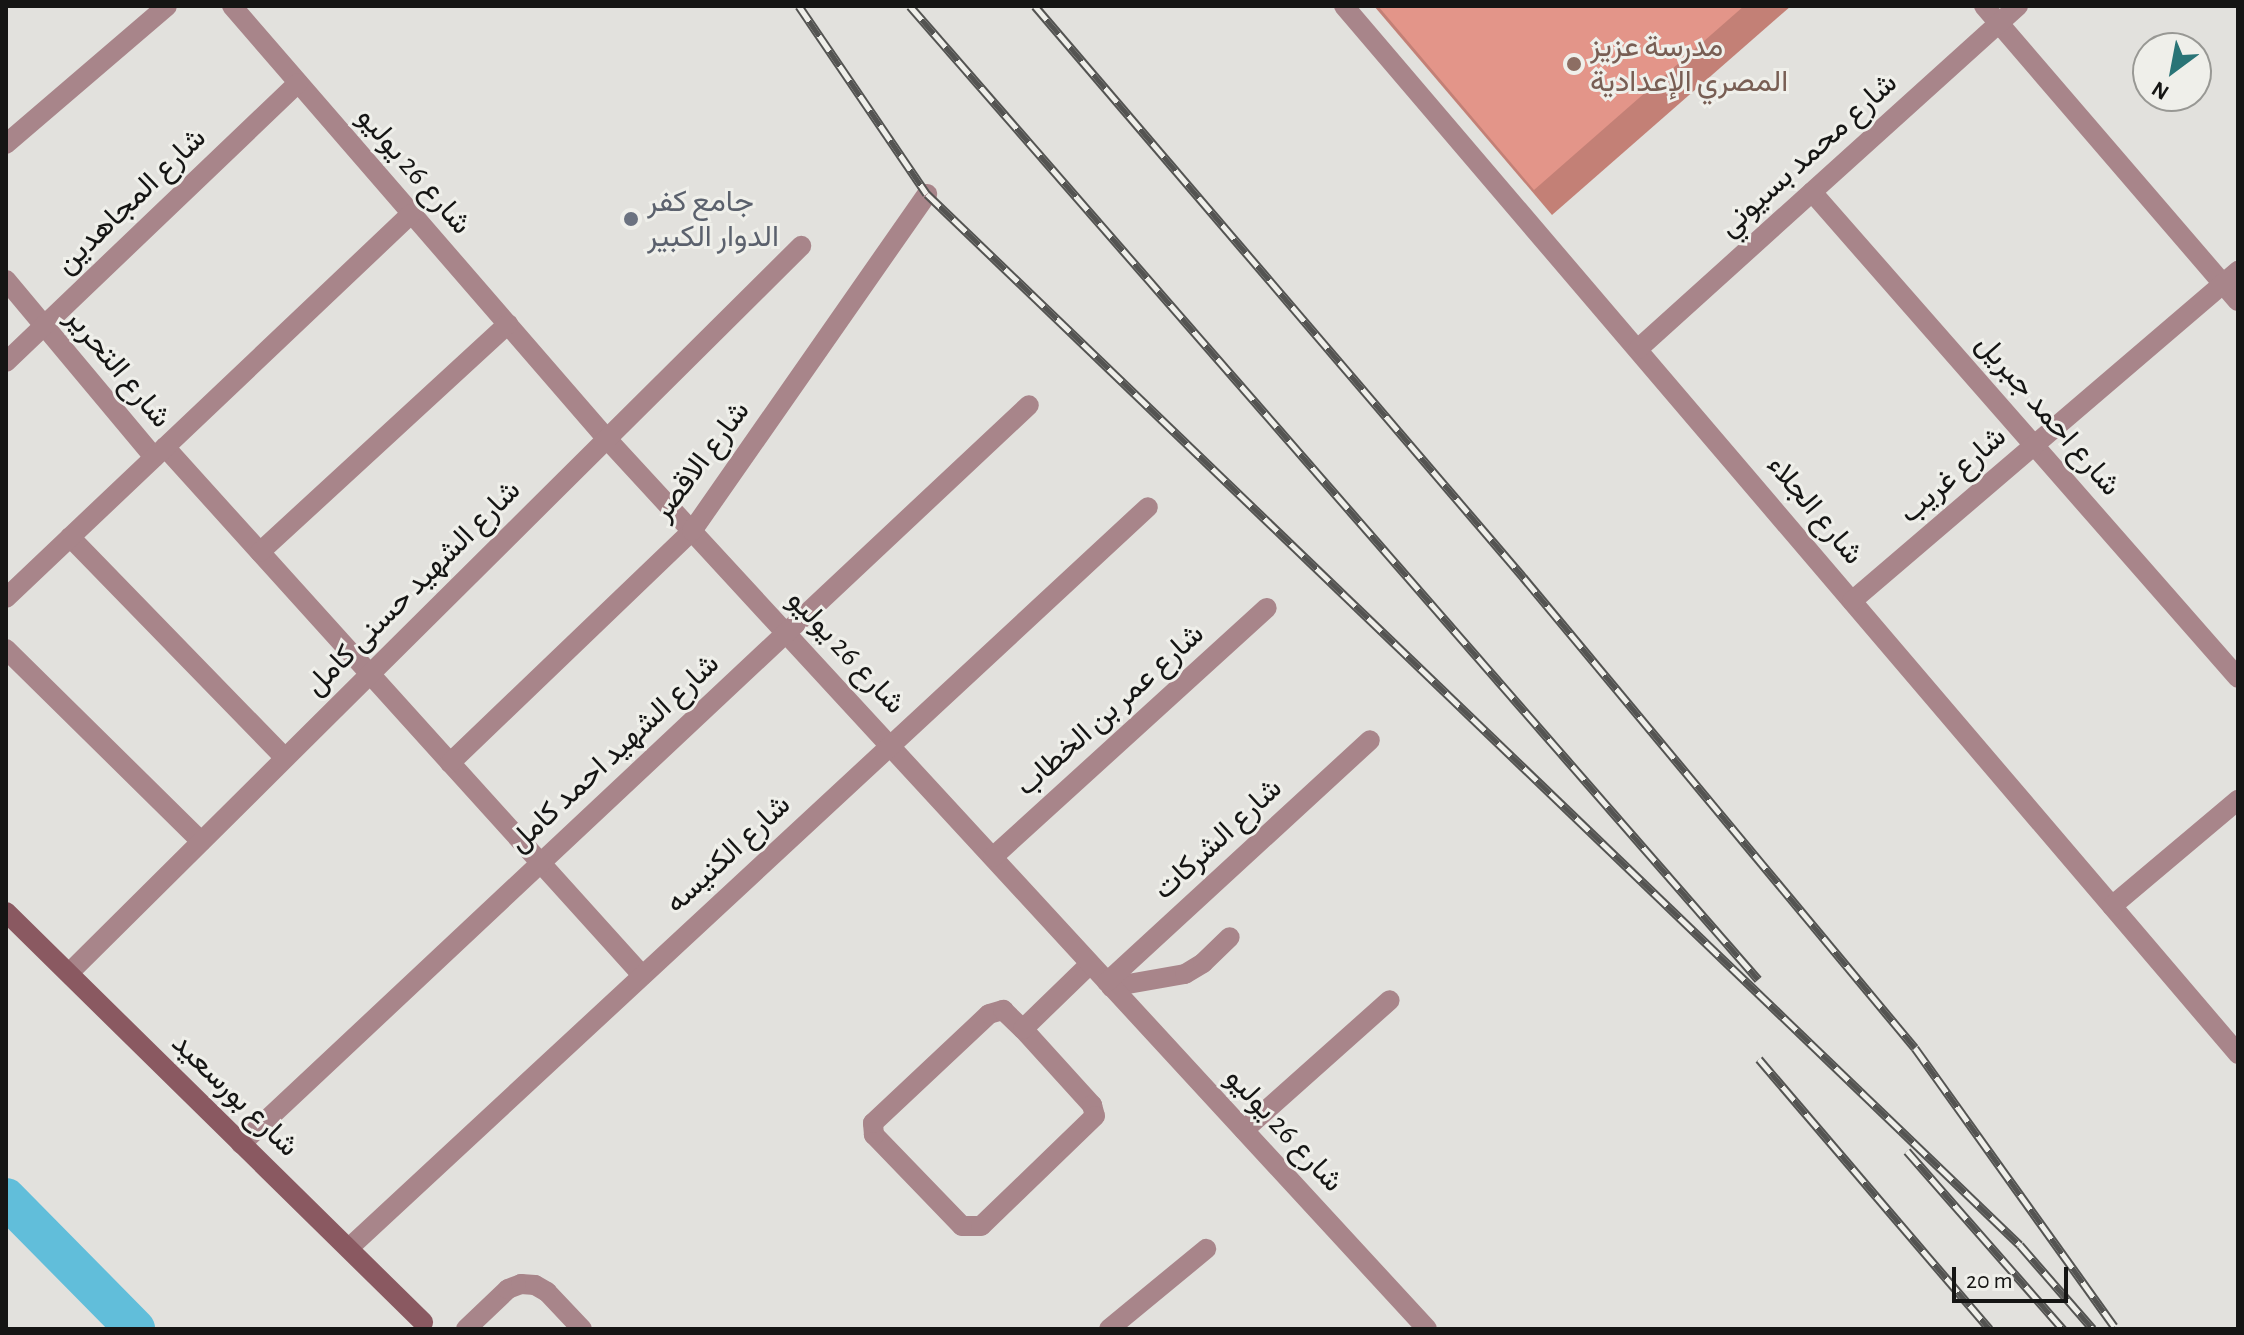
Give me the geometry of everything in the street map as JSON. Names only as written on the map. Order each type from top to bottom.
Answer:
[{"type":"main road","name":"شارع بورسعيد","points":[[6,912],[423,1322]]},
{"type":"street","points":[[6,144],[167,6]]},
{"type":"street","name":"شارع 26 يوليو","points":[[232,6],[607,439],[1427,1329]]},
{"type":"street","name":"شارع الجلاء","points":[[1344,6],[2238,1054]]},
{"type":"street","points":[[1984,6],[2230,277],[2238,301]]},
{"type":"street","name":"شارع محمد بسيوني","points":[[1638,349],[2018,6]]},
{"type":"street","name":"شارع المجاهدين","points":[[6,362],[298,83]]},
{"type":"street","name":"شارع احمد جبريل","points":[[1812,192],[2238,678]]},
{"type":"street","name":"شارع الاقصر","points":[[450,763],[692,531],[927,194]]},
{"type":"street","points":[[6,598],[411,214]]},
{"type":"street","name":"شارع الشهيد حسنى كامل","points":[[69,973],[801,246]]},
{"type":"street","name":"شارع غريب","points":[[1852,601],[2230,277]]},
{"type":"street","name":"شارع التحرير","points":[[6,280],[160,452],[260,552],[642,975]]},
{"type":"street","points":[[260,552],[508,324]]},
{"type":"street","name":"شارع الشهيد احمد كامل","points":[[241,1144],[1029,405]]},
{"type":"street","name":"شارع الكنيسه","points":[[350,1247],[1148,507]]},
{"type":"street","points":[[70,537],[285,758]]},
{"type":"street","name":"شارع عمر بن الخطاب","points":[[993,857],[1267,608]]},
{"type":"street","points":[[6,649],[201,841]]},
{"type":"street","name":"شارع الشركات","points":[[1109,984],[1370,740]]},
{"type":"street","points":[[2112,906],[2238,800]]},
{"type":"street","points":[[1109,984],[1185,974],[1203,963],[1230,937]]},
{"type":"street","points":[[1023,1029],[1090,964]]},
{"type":"street","points":[[1244,1130],[1390,1000]]},
{"type":"street","points":[[996,1010],[1010,1014],[1023,1029],[1092,1105],[1095,1116],[981,1226],[962,1226],[874,1135],[873,1123],[996,1010]]},
{"type":"street","points":[[1109,1329],[1206,1249]]},
{"type":"street","points":[[466,1329],[508,1289],[521,1284],[535,1285],[547,1292],[582,1329]]},
{"type":"building","name":"مدرسة عزيز المصري الإعدادية","points":[[1378,6],[1744,6],[1534,190]]},
{"type":"waterway","points":[[6,1198],[135,1329]]},
{"type":"railway","points":[[799,6],[927,194],[2020,1245],[2093,1329]]},
{"type":"railway","points":[[910,6],[1758,979]]},
{"type":"railway","points":[[1035,6],[1524,578],[1915,1048],[2114,1326]]},
{"type":"railway","points":[[1759,1059],[1990,1329]]},
{"type":"railway","points":[[1907,1151],[2063,1329]]},
{"type":"place","name":"مدرسة عزيز المصري الإعدادية","points":[[1574,64]]},
{"type":"place","name":"جامع كفر الدوار الكبير","points":[[631,219]]}]
